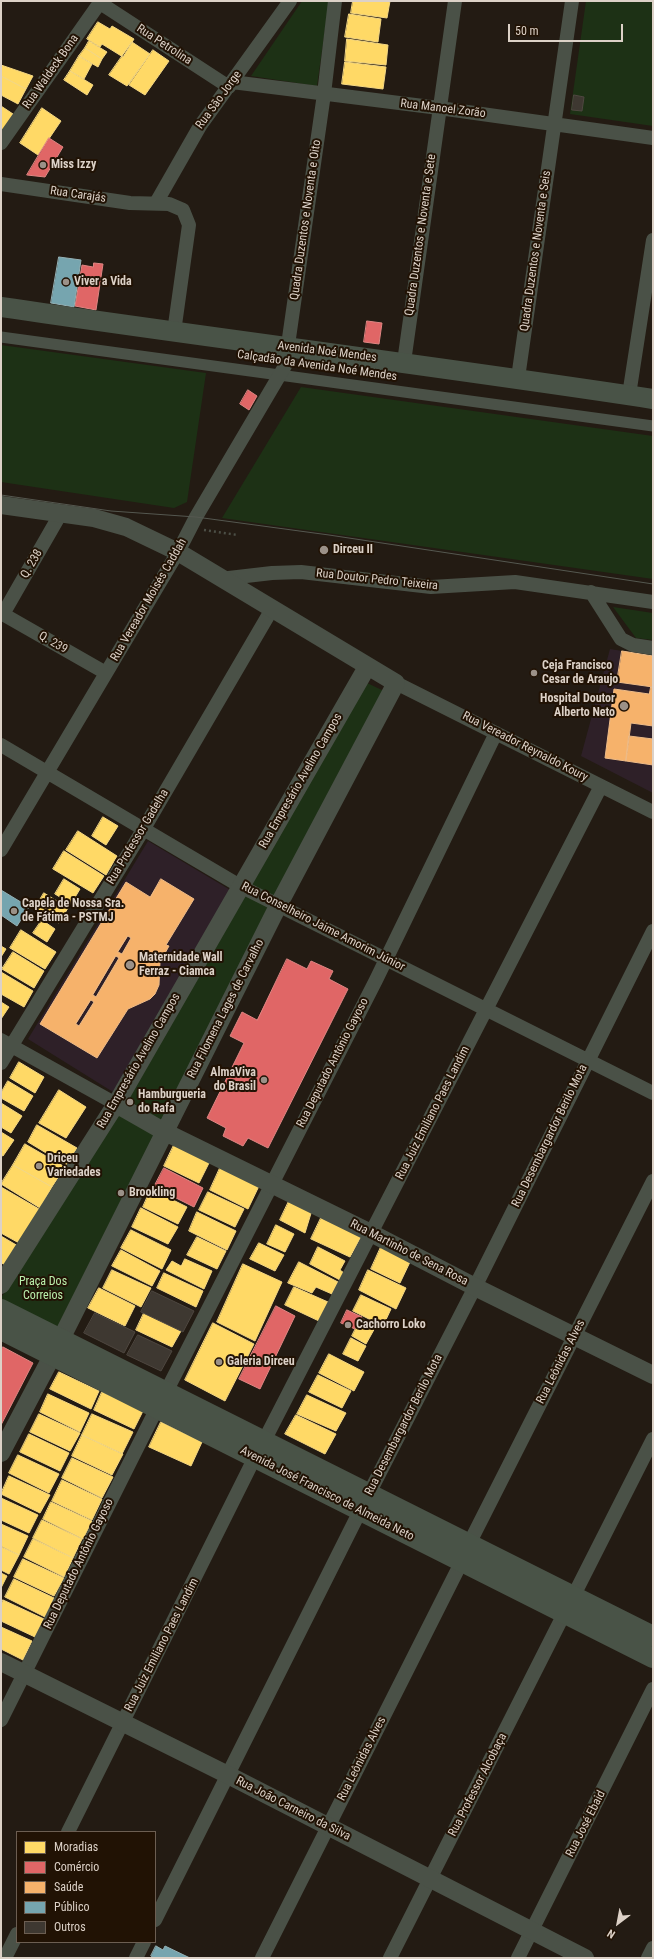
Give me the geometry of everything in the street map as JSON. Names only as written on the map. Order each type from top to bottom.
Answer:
[{"type":"main road","name":"Avenida Noé Mendes","points":[[1,307],[174,332],[518,378],[653,399]]},
{"type":"main road","name":"Avenida José Francisco de Almeida Neto","points":[[1,1309],[57,1347],[161,1400],[260,1449],[369,1493],[565,1612],[653,1658]]},
{"type":"main road","name":"Avenida José Francisco de Almeida Neto","points":[[1,1330],[57,1347]]},
{"type":"main road","name":"Avenida José Francisco de Almeida Neto","points":[[260,1449],[360,1511],[574,1595],[653,1636]]},
{"type":"street","name":"Rua São Jorge","points":[[156,203],[200,126],[290,1]]},
{"type":"street","name":"Quadra Duzentos e Noventa e Oito","points":[[288,347],[324,94],[335,1]]},
{"type":"street","name":"Quadra Duzentos e Noventa e Sete","points":[[404,362],[455,1]]},
{"type":"street","name":"Quadra Duzentos e Noventa e Seis","points":[[518,378],[572,1]]},
{"type":"street","name":"Rua Petrolina","points":[[101,2],[230,85]]},
{"type":"street","name":"Rua Waldeck Bona","points":[[1,143],[101,2]]},
{"type":"street","name":"Rua Manoel Zorão","points":[[230,85],[324,94],[439,108],[653,138]]},
{"type":"street","name":"Rua Carajás","points":[[1,184],[130,203],[169,204],[183,210],[189,225],[174,332]]},
{"type":"street","points":[[629,395],[653,240]]},
{"type":"street","name":"Calçadão da Avenida Noé Mendes","points":[[1,337],[281,374],[653,426]]},
{"type":"street","name":"Rua Vereador Moisés Caddah","points":[[1,850],[178,552],[196,517],[281,374],[285,366],[288,347]]},
{"type":"street","points":[[1,506],[94,518],[120,525],[146,535],[178,552],[220,579],[396,683]]},
{"type":"street","name":"Q. 238","points":[[2,614],[61,513]]},
{"type":"street","name":"Rua Doutor Pedro Teixeira","points":[[220,579],[272,573],[301,572],[431,587],[515,582],[653,602]]},
{"type":"street","points":[[591,592],[620,639],[633,645],[653,648]]},
{"type":"street","name":"Rua Professor Gadelha","points":[[1,1064],[6,1043],[144,830],[272,609]]},
{"type":"street","name":"Q. 239","points":[[2,614],[106,673]]},
{"type":"street","name":"Rua Empresário Avelino Campos","points":[[1,1285],[116,1104],[367,667]]},
{"type":"street","name":"Rua Vereador Reynaldo Koury","points":[[396,683],[653,812]]},
{"type":"street","name":"Rua Filomena Lages de Carvalho","points":[[1,1453],[57,1347],[279,904],[396,683]]},
{"type":"street","name":"Rua Deputado Antônio Gayoso","points":[[1,1720],[161,1400],[386,959],[496,733]]},
{"type":"street","name":"Rua Conselheiro Jaime Amorim Júnior","points":[[1,745],[240,886],[279,904],[486,1010],[653,1093]]},
{"type":"street","name":"Rua Juiz Emiliano Paes Landim","points":[[69,1831],[260,1449],[601,786]]},
{"type":"street","name":"Rua Desembargardor Berilo Mota","points":[[156,1918],[369,1493],[475,1288],[587,1060],[653,931]]},
{"type":"street","points":[[6,1043],[116,1104]]},
{"type":"street","name":"Rua Martinho de Sena Rosa","points":[[116,1104],[165,1132],[371,1233],[475,1288],[575,1335],[653,1375]]},
{"type":"street","name":"Rua Leônidas Alves","points":[[262,1958],[653,1181]]},
{"type":"street","points":[[574,1595],[653,1439]]},
{"type":"street","name":"Rua Professor Alcobaça","points":[[390,1958],[565,1612]]},
{"type":"street","name":"Rua João Carneiro da Silva","points":[[1,1662],[228,1775],[430,1880],[585,1958]]},
{"type":"street","name":"Rua José Ebaid","points":[[518,1958],[653,1689]]},
{"type":"street","points":[[5,1958],[16,1936]]},
{"type":"street","points":[[136,1958],[144,1943]]},
{"type":"street","points":[[648,1958],[653,1948]]},
{"type":"path","points":[[211,531],[238,535]]},
{"type":"shaded area","name":"Hospital Doutor Alberto Neto","points":[[610,649],[653,656],[653,793],[581,756]]},
{"type":"shaded area","name":"Maternidade Wall Ferraz - Ciamca","points":[[148,841],[232,891],[113,1092],[28,1039]]},
{"type":"green space","points":[[302,1],[329,1],[317,86],[251,76]]},
{"type":"green space","points":[[586,1],[653,1],[653,126],[570,114]]},
{"type":"green space","points":[[1,345],[206,373],[187,502],[174,508],[1,482]]},
{"type":"green space","points":[[301,387],[653,436],[653,579],[222,518]]},
{"type":"green space","points":[[613,607],[653,613],[653,640],[636,638]]},
{"type":"green space","name":"Praça Dos Correios","points":[[365,682],[386,692],[57,1332],[1,1303],[1,1298],[123,1101]]},
{"type":"building: Moradias","points":[[353,1],[390,1],[387,18],[351,13]]},
{"type":"building: Moradias","points":[[349,14],[381,19],[378,42],[345,37]]},
{"type":"building: Moradias","points":[[98,22],[110,29],[112,26],[134,39],[123,57],[102,44],[100,47],[87,39]]},
{"type":"building: Moradias","points":[[347,39],[388,45],[386,65],[345,61]]},
{"type":"building: Moradias","points":[[89,41],[107,52],[102,59],[85,48]]},
{"type":"building: Moradias","points":[[132,42],[150,54],[127,86],[109,75]]},
{"type":"building: Moradias","points":[[85,48],[102,59],[98,67],[79,56]]},
{"type":"building: Moradias","points":[[153,50],[169,61],[145,95],[129,85]]},
{"type":"building: Moradias","points":[[79,56],[92,64],[84,79],[70,71]]},
{"type":"building: Moradias","points":[[345,62],[386,67],[383,89],[342,84]]},
{"type":"building: Moradias","points":[[1,65],[33,76],[26,89],[1,76]]},
{"type":"building: Moradias","points":[[70,71],[93,85],[87,95],[64,80]]},
{"type":"building: Moradias","points":[[1,76],[26,89],[18,104],[1,95]]},
{"type":"building: Moradias","points":[[1,106],[13,114],[1,133]]},
{"type":"building: Moradias","points":[[42,108],[61,121],[38,155],[20,143]]},
{"type":"building: Moradias","points":[[103,817],[118,826],[106,845],[92,836]]},
{"type":"building: Moradias","points":[[78,831],[117,856],[106,875],[66,850]]},
{"type":"building: Moradias","points":[[64,851],[104,876],[93,893],[53,869]]},
{"type":"building: Moradias","points":[[64,879],[80,889],[71,904],[55,894]]},
{"type":"building: Moradias","points":[[44,893],[68,908],[59,923],[35,908]]},
{"type":"building: Moradias","points":[[42,920],[55,929],[47,942],[33,933]]},
{"type":"building: Moradias","points":[[21,930],[56,952],[45,969],[10,948]]},
{"type":"building: Moradias","points":[[1,946],[6,949],[1,957]]},
{"type":"building: Moradias","points":[[13,952],[44,971],[34,988],[2,969]]},
{"type":"building: Moradias","points":[[1,972],[33,991],[24,1007],[1,994]]},
{"type":"building: Moradias","points":[[1,1002],[9,1007],[1,1019]]},
{"type":"building: Moradias","points":[[19,1062],[44,1077],[35,1093],[10,1078]]},
{"type":"building: Moradias","points":[[8,1081],[33,1096],[24,1111],[1,1098],[1,1093]]},
{"type":"building: Moradias","points":[[59,1090],[86,1107],[66,1138],[39,1123]]},
{"type":"building: Moradias","points":[[1,1103],[22,1116],[11,1133],[1,1127]]},
{"type":"building: Moradias","points":[[37,1125],[77,1148],[66,1165],[28,1142]]},
{"type":"building: Moradias","points":[[1,1132],[14,1140],[3,1156],[1,1155]]},
{"type":"building: Moradias","name":"Driceu Variedades","points":[[25,1144],[65,1167],[52,1187],[13,1165]]},
{"type":"building: Moradias","points":[[174,1145],[210,1161],[199,1183],[164,1166]]},
{"type":"building: Moradias","points":[[13,1165],[52,1187],[40,1208],[1,1184]]},
{"type":"building: Moradias","points":[[220,1168],[259,1186],[248,1209],[210,1190]]},
{"type":"building: Moradias","points":[[1,1187],[39,1209],[19,1243],[1,1233]]},
{"type":"building: Moradias","points":[[151,1189],[187,1207],[178,1224],[143,1207]]},
{"type":"building: Moradias","points":[[208,1192],[244,1209],[235,1227],[199,1210]]},
{"type":"building: Moradias","points":[[290,1199],[312,1210],[305,1233],[280,1220]]},
{"type":"building: Moradias","points":[[141,1208],[178,1227],[168,1244],[132,1227]]},
{"type":"building: Moradias","points":[[197,1212],[236,1231],[227,1250],[189,1231]]},
{"type":"building: Moradias","points":[[321,1218],[361,1237],[350,1257],[311,1239]]},
{"type":"building: Moradias","points":[[276,1225],[294,1234],[285,1252],[267,1244]]},
{"type":"building: Moradias","points":[[131,1230],[171,1250],[162,1269],[121,1248]]},
{"type":"building: Moradias","points":[[1,1236],[18,1246],[6,1265],[1,1263]]},
{"type":"building: Moradias","points":[[197,1237],[226,1251],[217,1269],[187,1255]]},
{"type":"building: Moradias","points":[[259,1243],[284,1255],[275,1271],[250,1259]]},
{"type":"building: Moradias","points":[[318,1247],[345,1261],[340,1270],[344,1273],[340,1280],[310,1264]]},
{"type":"building: Moradias","points":[[381,1247],[410,1262],[400,1283],[371,1269]]},
{"type":"building: Moradias","points":[[121,1250],[160,1271],[152,1286],[112,1266]]},
{"type":"building: Moradias","points":[[185,1259],[212,1271],[204,1289],[166,1270],[172,1261],[181,1266]]},
{"type":"building: Moradias","points":[[299,1262],[338,1282],[332,1294],[316,1287],[312,1293],[288,1283]]},
{"type":"building: Moradias","points":[[243,1264],[282,1282],[255,1341],[217,1322]]},
{"type":"building: Moradias","points":[[112,1270],[151,1288],[141,1307],[103,1288]]},
{"type":"building: Moradias","points":[[368,1270],[406,1288],[396,1309],[359,1290]]},
{"type":"building: Moradias","points":[[164,1273],[203,1291],[196,1307],[157,1288]]},
{"type":"building: Moradias","points":[[294,1287],[328,1302],[319,1321],[285,1305]]},
{"type":"building: Moradias","points":[[99,1288],[135,1306],[125,1326],[88,1308]]},
{"type":"building: Moradias","points":[[361,1295],[391,1309],[383,1326],[353,1311]]},
{"type":"building: Moradias","points":[[144,1313],[181,1331],[172,1347],[136,1330]]},
{"type":"building: Moradias","points":[[361,1318],[376,1326],[366,1344],[352,1336]]},
{"type":"building: Moradias","name":"Galeria Dirceu","points":[[213,1323],[254,1344],[225,1401],[185,1380]]},
{"type":"building: Moradias","points":[[351,1338],[366,1346],[358,1361],[343,1354]]},
{"type":"building: Moradias","points":[[329,1354],[364,1372],[354,1391],[319,1373]]},
{"type":"building: Moradias","points":[[59,1372],[99,1391],[91,1409],[50,1389]]},
{"type":"building: Moradias","points":[[318,1375],[351,1391],[342,1408],[309,1392]]},
{"type":"building: Moradias","points":[[102,1392],[143,1411],[134,1429],[94,1410]]},
{"type":"building: Moradias","points":[[48,1394],[89,1413],[80,1432],[40,1412]]},
{"type":"building: Moradias","points":[[307,1395],[346,1413],[336,1431],[297,1414]]},
{"type":"building: Moradias","points":[[39,1414],[80,1433],[70,1451],[30,1432]]},
{"type":"building: Moradias","points":[[92,1414],[133,1432],[122,1454],[82,1435]]},
{"type":"building: Moradias","points":[[296,1415],[336,1434],[325,1454],[285,1434]]},
{"type":"building: Moradias","points":[[161,1422],[202,1442],[191,1466],[149,1447]]},
{"type":"building: Moradias","points":[[29,1434],[69,1453],[60,1471],[20,1452]]},
{"type":"building: Moradias","points":[[82,1435],[123,1454],[112,1475],[72,1456]]},
{"type":"building: Moradias","points":[[18,1455],[59,1474],[49,1493],[9,1473]]},
{"type":"building: Moradias","points":[[72,1458],[113,1477],[102,1498],[62,1478]]},
{"type":"building: Moradias","points":[[9,1476],[50,1495],[40,1513],[1,1494]]},
{"type":"building: Moradias","points":[[62,1480],[102,1499],[92,1520],[52,1501]]},
{"type":"building: Moradias","points":[[1,1498],[38,1515],[29,1533],[1,1520]]},
{"type":"building: Moradias","points":[[51,1502],[92,1521],[83,1539],[43,1519]]},
{"type":"building: Moradias","points":[[42,1520],[82,1539],[73,1558],[33,1538]]},
{"type":"building: Moradias","points":[[1,1524],[28,1536],[19,1555],[1,1546]]},
{"type":"building: Moradias","points":[[33,1539],[73,1558],[64,1577],[24,1557]]},
{"type":"building: Moradias","points":[[1,1547],[19,1555],[9,1574],[1,1570]]},
{"type":"building: Moradias","points":[[23,1559],[64,1578],[54,1596],[14,1577]]},
{"type":"building: Moradias","points":[[1,1573],[7,1576],[1,1588]]},
{"type":"building: Moradias","points":[[14,1579],[54,1598],[45,1617],[5,1597]]},
{"type":"building: Moradias","points":[[3,1600],[44,1619],[35,1637],[1,1621],[1,1605]]},
{"type":"building: Moradias","points":[[1,1627],[32,1641],[23,1660],[1,1649]]},
{"type":"building: Comércio","name":"Miss Izzy","points":[[49,138],[63,147],[45,177],[27,175]]},
{"type":"building: Comércio","points":[[94,263],[103,264],[96,310],[75,306],[82,265],[93,267]]},
{"type":"building: Comércio","points":[[367,321],[382,323],[379,344],[364,342]]},
{"type":"building: Comércio","points":[[248,390],[257,396],[249,410],[240,404]]},
{"type":"building: Comércio","name":"AlmaViva do Brasil","points":[[287,959],[307,969],[311,961],[333,971],[329,979],[348,989],[268,1148],[248,1138],[243,1146],[223,1136],[226,1128],[207,1118],[244,1043],[230,1036],[242,1012],[257,1020]]},
{"type":"building: Comércio","points":[[164,1168],[203,1188],[194,1207],[154,1187]]},
{"type":"building: Comércio","points":[[276,1306],[295,1316],[260,1389],[239,1379]]},
{"type":"building: Comércio","points":[[347,1310],[362,1317],[355,1329],[341,1323]]},
{"type":"building: Comércio","points":[[3,1347],[33,1363],[1,1425],[1,1350]]},
{"type":"building: Saúde","points":[[622,651],[653,656],[653,687],[617,682]]},
{"type":"building: Saúde","points":[[651,687],[653,687],[653,726],[631,723],[626,761],[605,758],[614,689],[649,694]]},
{"type":"building: Saúde","points":[[629,736],[653,739],[653,765],[626,761]]},
{"type":"building: Saúde","points":[[161,879],[194,899],[166,945],[169,946],[160,962],[159,985],[155,994],[150,999],[128,1009],[97,1058],[40,1024],[126,882],[150,897]],"holes":[[[128,936],[131,938],[122,954],[118,952]],[[116,956],[119,958],[96,997],[93,995]],[[91,1000],[94,1002],[79,1026],[76,1024]]]},
{"type":"building: Público","name":"Viver a Vida","points":[[59,257],[81,260],[74,307],[51,303]]},
{"type":"building: Público","name":"Capela de Nossa Sra. de Fátima - PSTMJ","points":[[1,890],[29,907],[17,926],[1,915]]},
{"type":"building: Público","points":[[156,1946],[163,1950],[165,1946],[190,1958],[154,1958],[151,1956]]},
{"type":"building: Outros","points":[[574,95],[584,97],[582,111],[572,110]]},
{"type":"building: Outros","points":[[152,1291],[194,1311],[183,1332],[141,1312]]},
{"type":"building: Outros","points":[[95,1313],[135,1332],[124,1353],[84,1333]]},
{"type":"building: Outros","points":[[138,1335],[172,1351],[161,1371],[127,1355]]},
{"type":"tram line","points":[[1,495],[111,511],[196,517],[329,535],[653,584]]},
{"type":"place","name":"Miss Izzy","points":[[43,165]]},
{"type":"place","name":"Viver a Vida","points":[[66,282]]},
{"type":"place","name":"Dirceu II","points":[[324,550]]},
{"type":"place","name":"Ceja Francisco Cesar de Araujo","points":[[534,673]]},
{"type":"place","name":"Hospital Doutor Alberto Neto","points":[[624,706]]},
{"type":"place","name":"Capela de Nossa Sra. de Fátima - PSTMJ","points":[[14,911]]},
{"type":"place","name":"Maternidade Wall Ferraz - Ciamca","points":[[130,965]]},
{"type":"place","name":"AlmaViva do Brasil","points":[[264,1080]]},
{"type":"place","name":"Hamburgueria do Rafa","points":[[130,1102]]},
{"type":"place","name":"Driceu Variedades","points":[[39,1166]]},
{"type":"place","name":"Brookling","points":[[121,1193]]},
{"type":"place","name":"Cachorro Loko","points":[[348,1325]]},
{"type":"place","name":"Galeria Dirceu","points":[[219,1362]]}]
